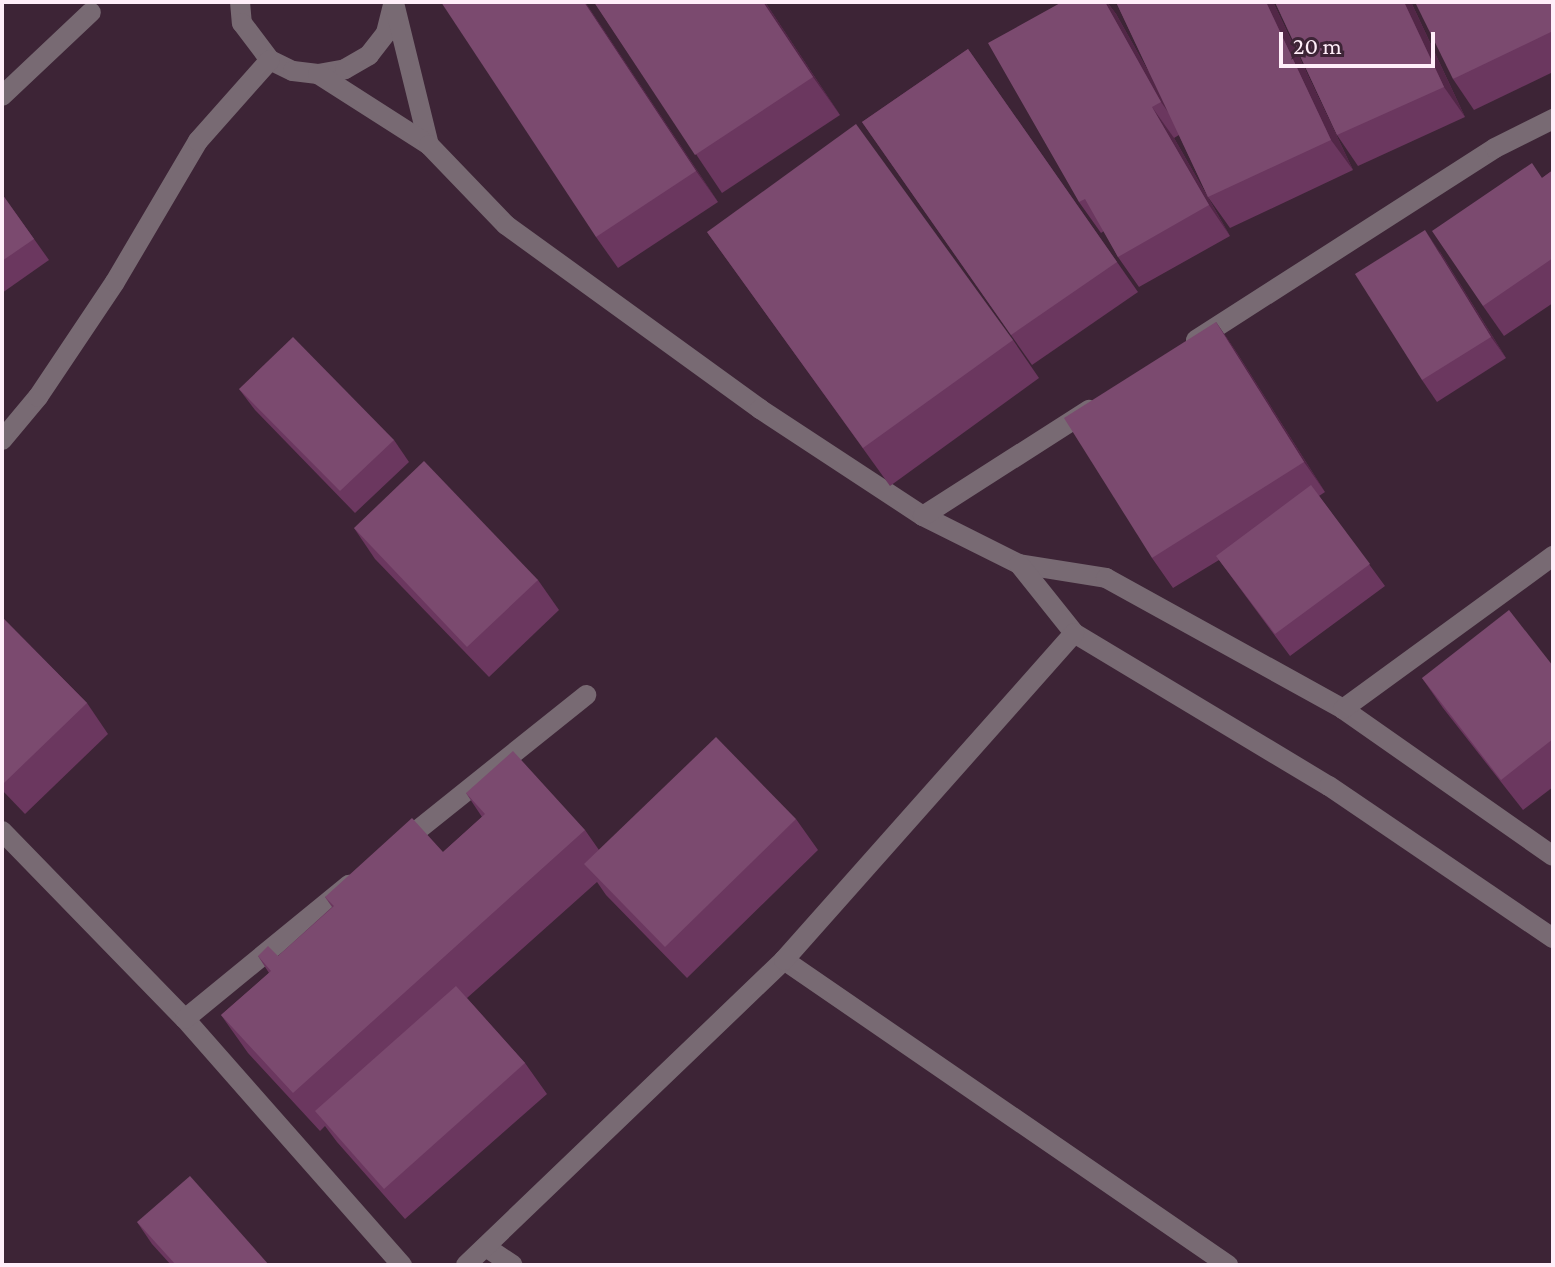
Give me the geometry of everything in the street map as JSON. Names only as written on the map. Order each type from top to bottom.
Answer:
[{"type":"street","points":[[240,2],[242,23],[270,60],[293,71],[318,74],[345,69],[369,55],[386,33],[394,5]]},
{"type":"street","points":[[394,5],[429,145]]},
{"type":"street","points":[[2,96],[91,12]]},
{"type":"street","points":[[2,440],[38,397],[115,282],[198,141],[270,60]]},
{"type":"street","points":[[318,74],[429,145],[506,225],[760,409],[923,516],[1019,564],[1106,578],[1343,709],[1553,856]]},
{"type":"street","points":[[1176,353],[1495,148],[1553,119]]},
{"type":"street","points":[[923,516],[1109,396]]},
{"type":"street","points":[[1343,709],[1553,556]]},
{"type":"street","points":[[1019,564],[1074,633],[1329,786],[1553,938]]},
{"type":"street","points":[[466,1265],[784,960],[1074,633]]},
{"type":"street","points":[[185,1019],[586,695]]},
{"type":"street","points":[[2,831],[185,1019],[402,1265]]},
{"type":"street","points":[[784,960],[1228,1265]]},
{"type":"street","points":[[486,1247],[513,1265]]},
{"type":"building","points":[[441,2],[584,2],[696,171],[596,237]]},
{"type":"building","points":[[594,2],[763,2],[813,77],[695,155]]},
{"type":"building","points":[[1062,2],[1105,2],[1161,102],[1152,107],[1209,205],[1118,257],[1085,199],[1079,202],[988,43]]},
{"type":"building","points":[[1116,2],[1266,2],[1331,140],[1208,197]]},
{"type":"building","points":[[1275,2],[1404,2],[1444,87],[1337,135]]},
{"type":"building","points":[[1415,2],[1553,2],[1553,31],[1453,79]]},
{"type":"building","points":[[968,49],[1117,262],[1011,335],[862,122]]},
{"type":"building","points":[[856,124],[1013,340],[863,448],[707,232]]},
{"type":"building","points":[[1532,163],[1542,178],[1553,170],[1553,258],[1483,306],[1432,231]]},
{"type":"building","points":[[2,194],[34,239],[2,261]]},
{"type":"building","points":[[1425,230],[1491,337],[1422,380],[1355,274]]},
{"type":"building","points":[[1216,322],[1304,462],[1152,558],[1064,418]]},
{"type":"building","points":[[293,337],[394,440],[340,491],[239,389]]},
{"type":"building","points":[[424,461],[538,580],[467,647],[354,528]]},
{"type":"building","points":[[1311,485],[1370,564],[1275,634],[1216,556]]},
{"type":"building","points":[[1509,610],[1553,666],[1553,739],[1501,780],[1422,678]]},
{"type":"building","points":[[2,617],[87,703],[4,783],[2,781]]},
{"type":"building","points":[[716,737],[796,819],[665,947],[584,864]]},
{"type":"building","points":[[513,751],[585,830],[293,1093],[221,1015],[271,971],[258,956],[268,946],[278,956],[334,906],[325,897],[412,818],[443,852],[485,814],[466,793]]},
{"type":"building","points":[[456,986],[525,1063],[384,1189],[315,1111]]},
{"type":"building","points":[[190,1176],[269,1265],[176,1265],[137,1222]]}]
